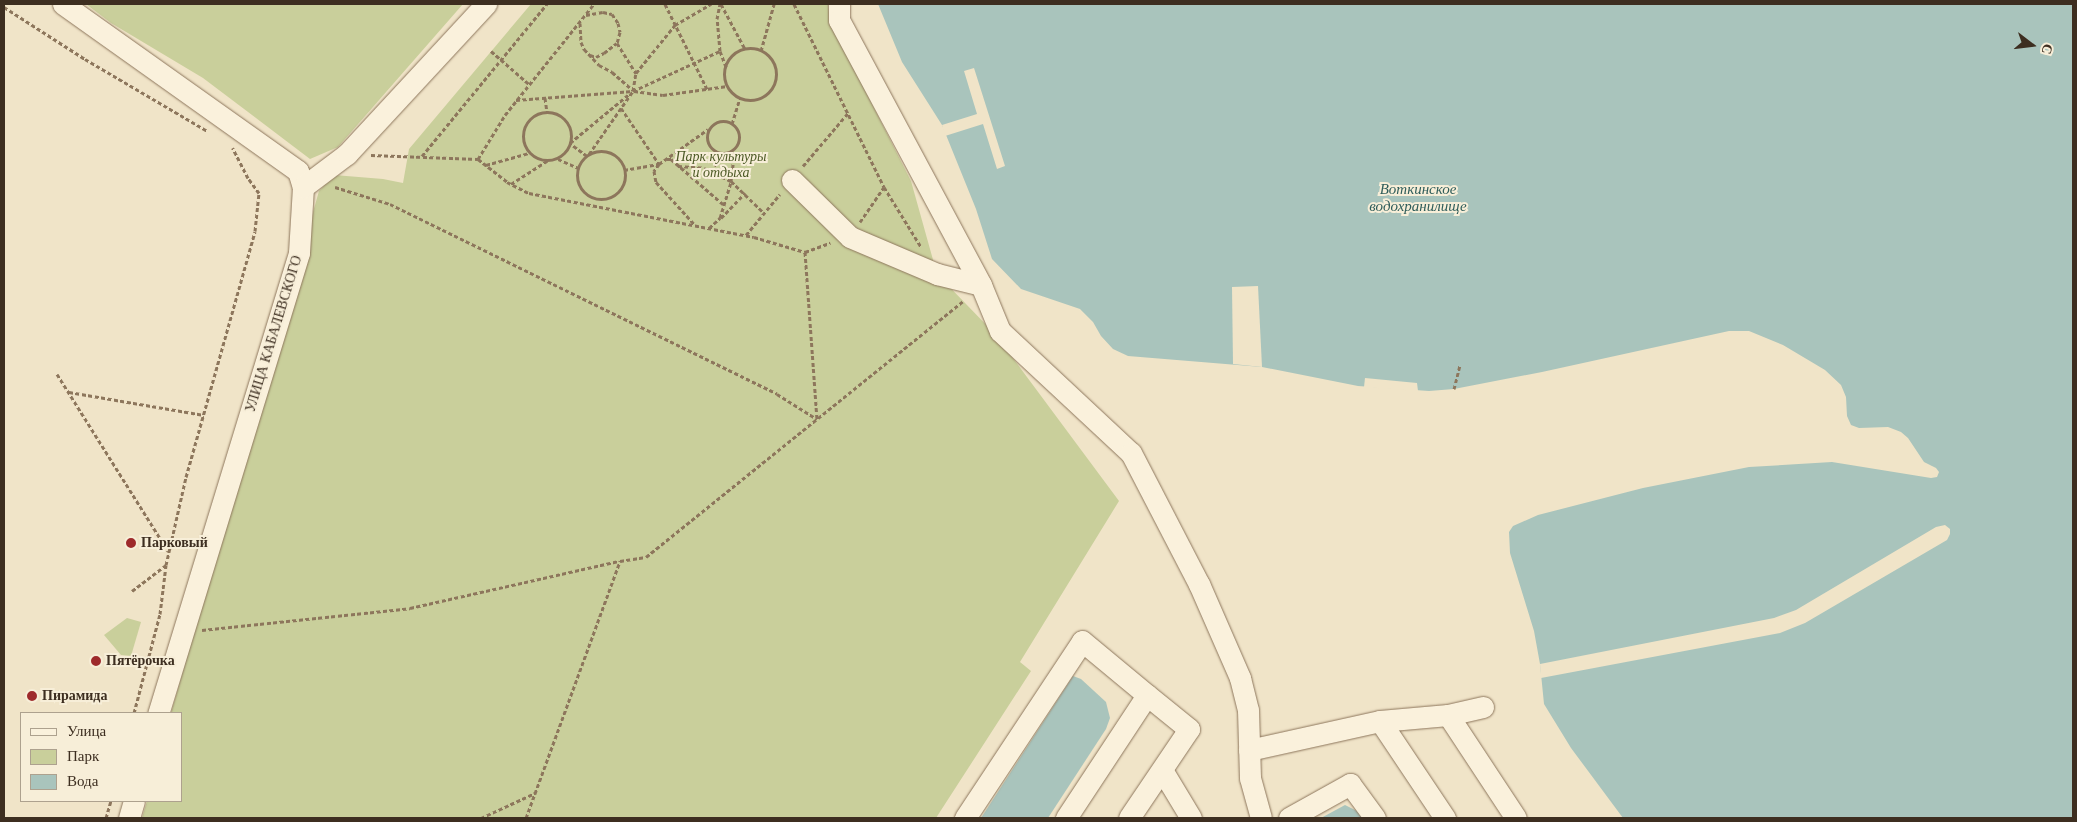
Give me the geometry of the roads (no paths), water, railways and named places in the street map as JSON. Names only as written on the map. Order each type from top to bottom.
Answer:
[{"type":"street","points":[[63,4],[298,171],[308,184],[348,154],[486,4]]},
{"type":"street","points":[[839,4],[839,20],[981,285],[1000,331],[1131,453],[1199,584],[1240,678],[1248,710],[1250,778],[1261,818]]},
{"type":"street","points":[[792,180],[850,237],[937,274],[981,285]]},
{"type":"street","name":"УЛИЦА КАБАЛЕВСКОГО","points":[[158,712],[299,253],[308,184]]},
{"type":"street","points":[[966,818],[1082,641],[1188,729],[1129,818]]},
{"type":"street","points":[[1066,818],[1147,695]]},
{"type":"street","points":[[1248,750],[1380,721],[1448,715],[1483,707]]},
{"type":"street","points":[[1448,715],[1516,818]]},
{"type":"street","points":[[1380,721],[1445,818]]},
{"type":"street","points":[[1162,770],[1191,818]]},
{"type":"street","points":[[1289,818],[1350,784],[1374,818]]},
{"type":"street","points":[[129,818],[134,802]]},
{"type":"water","name":"Воткинское водохранилище","points":[[878,4],[2073,4],[2073,818],[1623,818],[1571,748],[1544,704],[1534,631],[1510,553],[1509,532],[1513,526],[1538,515],[1643,488],[1749,467],[1832,462],[1931,478],[1937,477],[1939,472],[1936,468],[1924,462],[1908,438],[1901,432],[1888,427],[1859,428],[1851,425],[1847,416],[1846,397],[1841,385],[1825,370],[1783,345],[1749,331],[1729,331],[1542,372],[1454,389],[1429,391],[1358,386],[1262,367],[1128,356],[1113,349],[1101,336],[1093,322],[1080,309],[1021,289],[992,259],[976,209],[942,125],[902,62]]},
{"type":"water","points":[[1073,676],[1081,679],[1106,702],[1110,718],[1106,729],[1048,818],[981,818]]},
{"type":"water","points":[[1345,805],[1357,811],[1363,818],[1321,818]]},
{"type":"place","name":"Парковый","points":[[131,543]]},
{"type":"place","name":"Пятёрочка","points":[[96,661]]},
{"type":"place","name":"Пирамида","points":[[32,696]]},
{"type":"park label","name":"Парк культуры и отдыха","points":[[721,166]]}]
